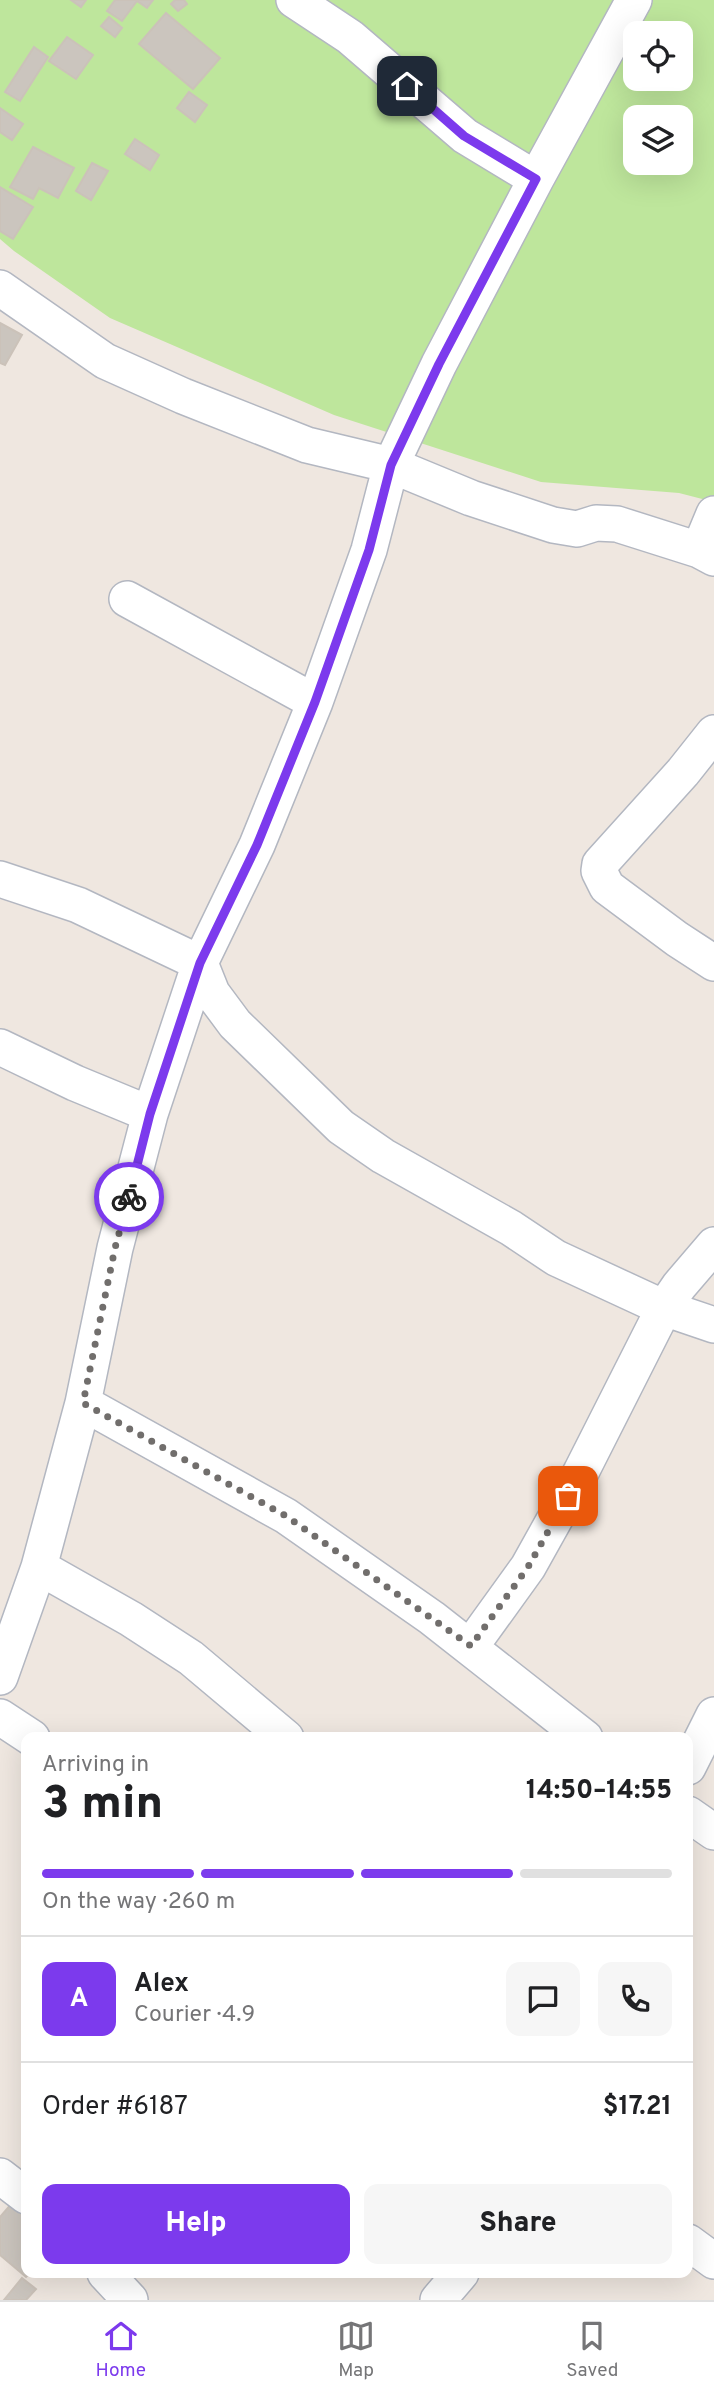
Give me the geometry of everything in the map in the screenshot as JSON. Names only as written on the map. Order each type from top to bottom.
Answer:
[{"type":"street","points":[[294,0],[350,37],[464,136],[536,179]]},
{"type":"street","points":[[0,1677],[39,1567],[83,1403],[115,1248],[150,1114],[200,963],[257,845],[315,702],[369,550],[391,465],[439,364],[634,0]]},
{"type":"street","points":[[0,288],[105,360],[183,396],[307,445],[391,465],[471,498],[553,525],[577,529],[597,523],[617,524],[706,554],[714,514]]},
{"type":"street","points":[[127,599],[315,702]]},
{"type":"street","points":[[714,733],[683,772],[600,864],[599,871],[607,887],[714,963]]},
{"type":"street","points":[[0,879],[78,905],[200,963],[212,993],[234,1024],[341,1127],[383,1156],[511,1228],[556,1258],[664,1308],[714,1325]]},
{"type":"street","points":[[0,1047],[75,1083],[150,1114]]},
{"type":"street","points":[[471,1646],[528,1567],[633,1374],[664,1308],[714,1245]]},
{"type":"street","points":[[83,1403],[286,1516],[471,1646],[578,1732]]},
{"type":"street","points":[[39,1567],[131,1619],[191,1658],[279,1732]]},
{"type":"street","points":[[693,1757],[714,1715]]},
{"type":"street","points":[[0,1717],[23,1732]]},
{"type":"street","points":[[693,1817],[714,1832]]},
{"type":"street","points":[[0,2176],[21,2192]]},
{"type":"street","points":[[693,2246],[714,2261]]},
{"type":"street","points":[[110,2278],[131,2300]]},
{"type":"street","points":[[438,2300],[457,2278]]},
{"type":"green space","points":[[0,0],[714,0],[714,502],[679,493],[541,482],[334,415],[110,318],[0,239]]},
{"type":"building","points":[[71,0],[86,0],[81,7]]},
{"type":"building","points":[[115,0],[153,0],[147,8],[137,1],[122,21],[107,11]]},
{"type":"building","points":[[175,0],[184,0],[187,4],[178,11],[171,4]]},
{"type":"building","points":[[166,13],[220,58],[193,89],[139,44]]},
{"type":"building","points":[[109,17],[122,28],[115,37],[101,26]]},
{"type":"building","points":[[67,37],[93,55],[76,79],[49,61]]},
{"type":"building","points":[[34,47],[48,57],[20,101],[5,92]]},
{"type":"building","points":[[189,92],[207,105],[195,122],[177,108]]},
{"type":"building","points":[[0,108],[23,124],[12,140],[0,132]]},
{"type":"building","points":[[135,139],[159,155],[150,170],[125,154]]},
{"type":"building","points":[[33,147],[74,168],[58,198],[39,188],[33,199],[10,187]]},
{"type":"building","points":[[92,163],[108,171],[91,200],[76,191]]},
{"type":"building","points":[[0,187],[33,207],[13,239],[0,231]]},
{"type":"building","points":[[0,323],[22,335],[5,365],[0,363]]},
{"type":"building","points":[[13,2202],[21,2209],[21,2273],[0,2255],[0,2217]]},
{"type":"building","points":[[22,2278],[36,2289],[26,2300],[4,2300]]},
{"type":"way so far","points":[[129,1197],[115,1248],[83,1403],[286,1516],[471,1646],[528,1567],[568,1496]]},
{"type":"route","points":[[129,1197],[150,1114],[200,963],[257,845],[315,702],[369,550],[391,465],[439,364],[536,179],[464,136],[407,86]]}]
